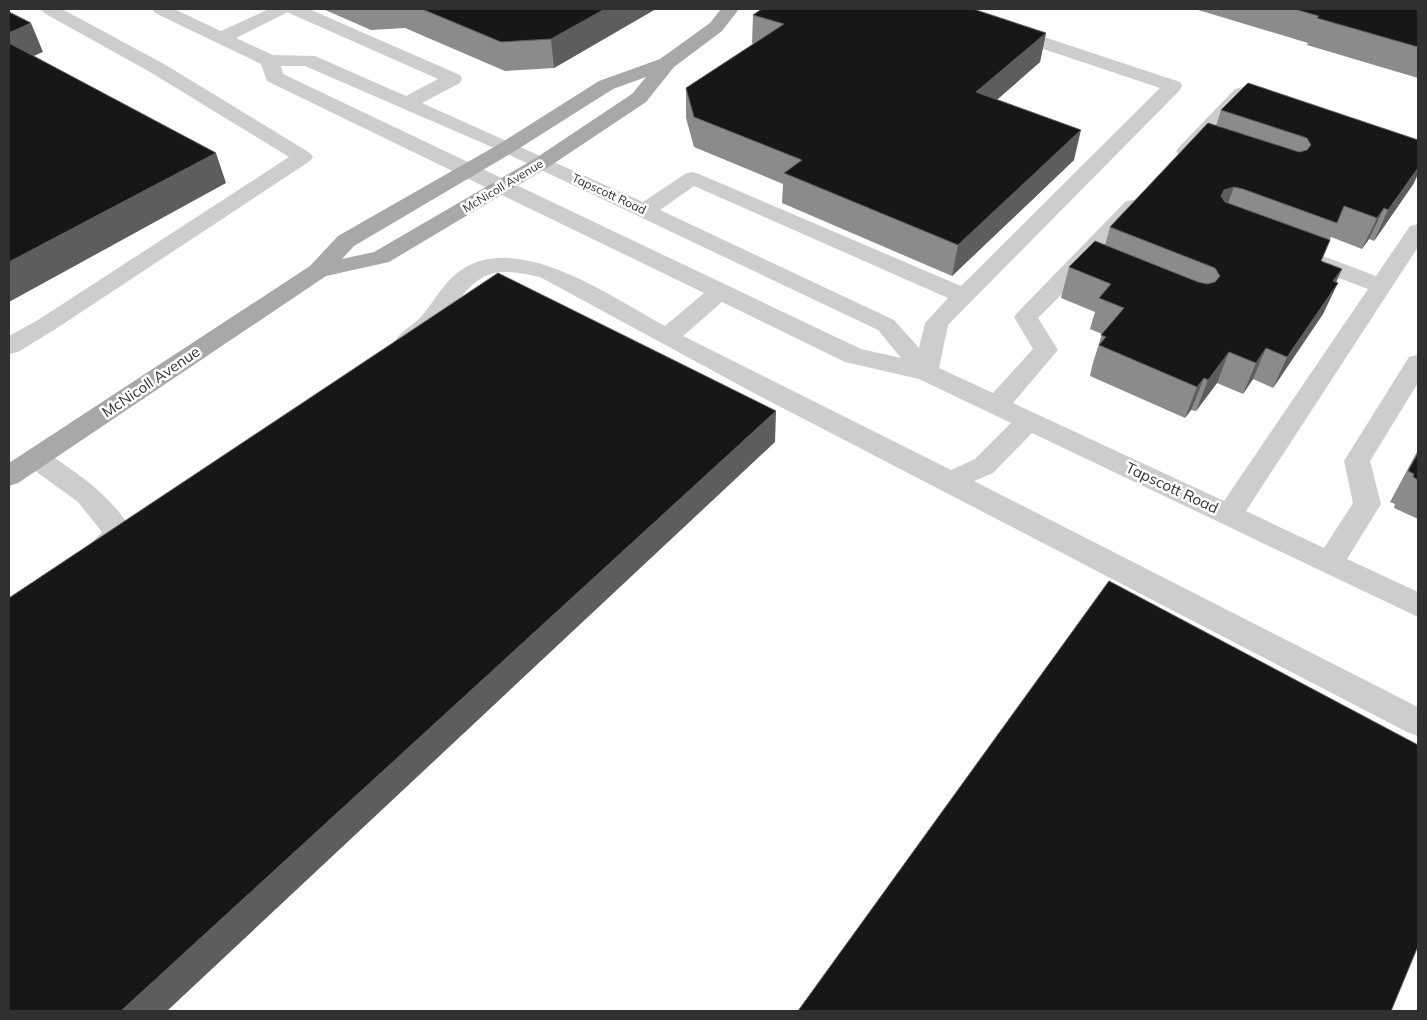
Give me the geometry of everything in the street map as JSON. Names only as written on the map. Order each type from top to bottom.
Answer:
[{"type":"main road","name":"McNicoll Avenue","points":[[318,271],[381,257],[543,162],[639,98],[667,63],[716,27],[730,9]]},
{"type":"main road","name":"McNicoll Avenue","points":[[9,476],[318,271],[346,241],[508,147],[606,85],[667,63]]},
{"type":"street","points":[[9,346],[46,325],[303,157],[157,68],[50,9]]},
{"type":"street","name":"Tapscott Road","points":[[161,9],[270,61],[308,60],[543,162],[886,325],[926,372]]},
{"type":"street","points":[[221,38],[282,9]]},
{"type":"street","points":[[295,9],[453,79],[407,104]]},
{"type":"street","points":[[926,372],[937,323],[1173,86],[942,9]]},
{"type":"street","name":"Tapscott Road","points":[[270,61],[274,77],[505,186],[854,356],[926,372],[1418,605]]},
{"type":"street","points":[[1174,164],[1203,146],[1242,93],[1261,99]]},
{"type":"street","points":[[645,211],[692,178],[964,296]]},
{"type":"street","points":[[997,405],[1046,350],[1026,317],[1148,191]]},
{"type":"street","points":[[1229,516],[1418,230]]},
{"type":"street","points":[[1288,251],[1381,286]]},
{"type":"street","points":[[1083,260],[1118,274]]},
{"type":"street","points":[[386,356],[429,322],[446,297],[465,278],[490,266],[519,266],[547,272],[761,386],[1418,722]]},
{"type":"street","points":[[665,336],[680,327],[720,291]]},
{"type":"street","points":[[1330,563],[1367,504],[1357,461],[1418,363]]},
{"type":"street","points":[[950,481],[984,466],[1029,420]]},
{"type":"street","points":[[36,458],[88,495],[127,527],[101,552],[76,569]]},
{"type":"building","points":[[422,9],[605,9],[551,39],[501,42]]},
{"type":"building","points":[[762,9],[973,9],[1046,33],[976,92],[1081,130],[958,245],[784,173],[802,160],[694,117],[686,88],[784,24],[753,15]]},
{"type":"building","points":[[1294,9],[1418,9],[1418,47],[1317,18],[1319,16]]},
{"type":"building","points":[[9,12],[31,23],[9,33]]},
{"type":"building","points":[[9,43],[216,153],[9,262]]},
{"type":"building","points":[[1248,83],[1418,140],[1418,168],[1388,210],[1384,208],[1377,218],[1344,206],[1337,223],[1243,189],[1234,187],[1224,190],[1221,196],[1225,202],[1330,240],[1321,261],[1342,269],[1333,281],[1338,283],[1287,357],[1266,348],[1256,363],[1229,352],[1208,380],[1204,378],[1197,387],[1099,345],[1106,337],[1101,335],[1124,308],[1099,298],[1111,284],[1069,267],[1095,241],[1198,282],[1207,284],[1215,282],[1220,276],[1215,268],[1110,227],[1208,123],[1299,152],[1307,150],[1311,145],[1307,138],[1221,110]]},
{"type":"building","points":[[498,273],[776,411],[121,1011],[9,1011],[9,598]]},
{"type":"building","points":[[1418,453],[1418,480],[1413,477],[1414,474],[1408,471]]},
{"type":"building","points":[[1109,581],[1418,745],[1418,946],[1391,1011],[798,1011]]}]
